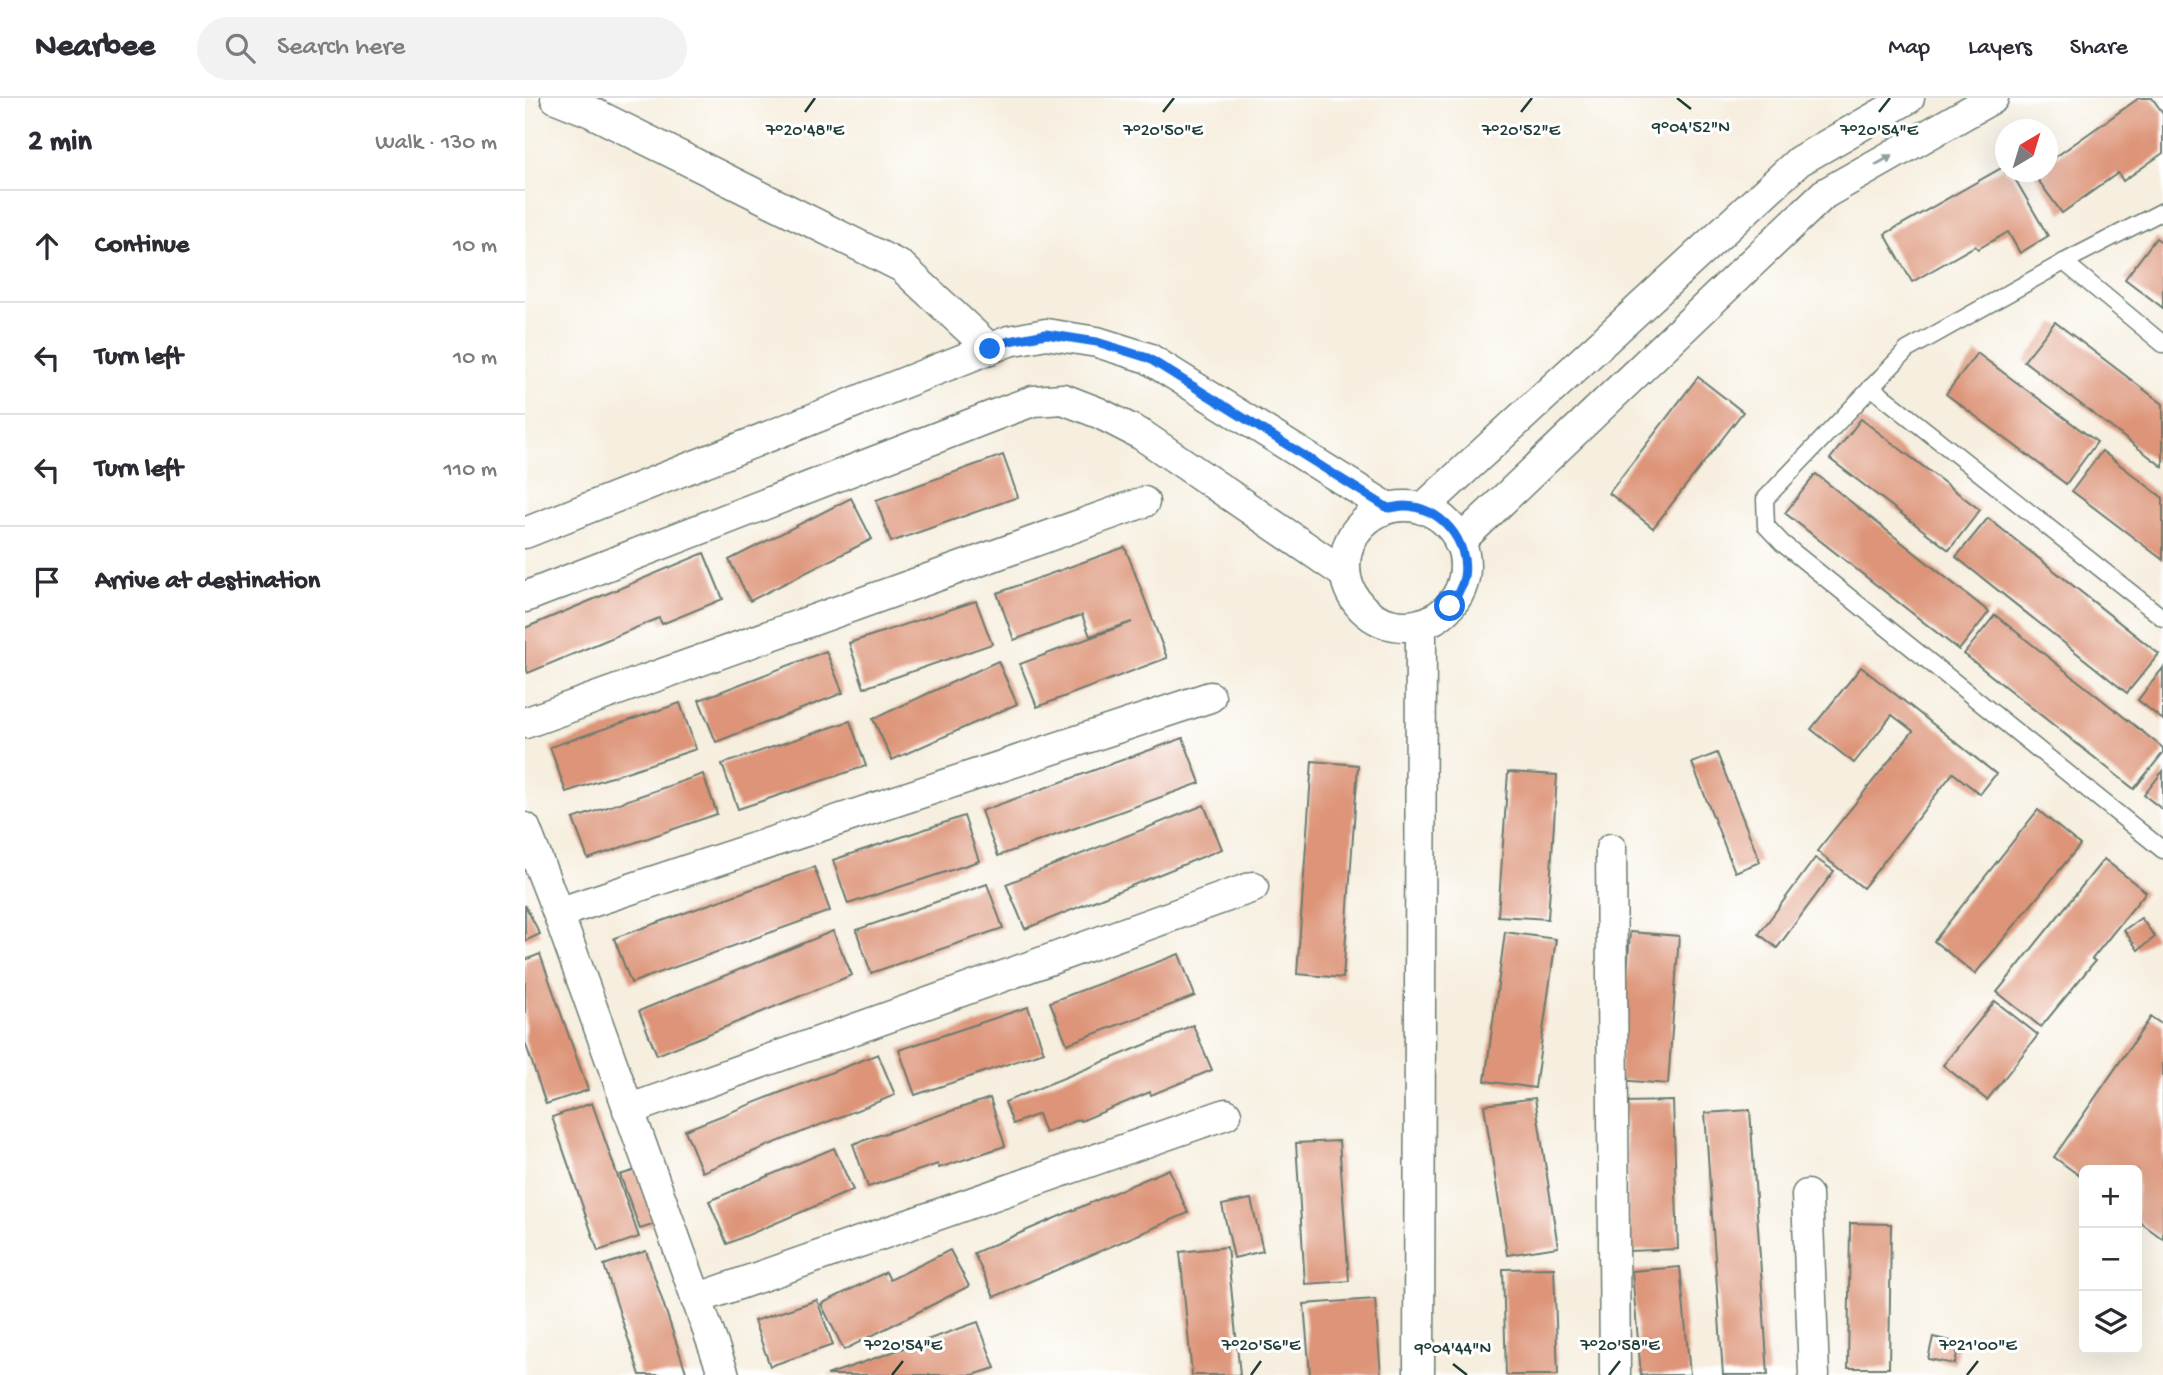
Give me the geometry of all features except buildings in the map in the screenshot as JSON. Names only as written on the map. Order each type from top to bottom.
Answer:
[{"type":"street","points":[[556,98],[591,112],[902,267],[990,349]]},
{"type":"street","points":[[1422,509],[1799,161],[1909,98]]},
{"type":"street","points":[[1459,542],[1824,194],[1993,98]]},
{"type":"street","points":[[1799,161],[1824,194]]},
{"type":"street","points":[[525,533],[1009,341],[1046,334],[1097,342],[1148,358],[1388,508]]},
{"type":"street","points":[[525,597],[1000,413],[1033,401],[1063,398],[1142,435],[1345,574]]},
{"type":"street","points":[[525,723],[1145,502]]},
{"type":"street","points":[[1405,506],[1422,509],[1437,516],[1450,527],[1464,558],[1464,575],[1450,606],[1437,617],[1421,624],[1388,624],[1359,605],[1350,590],[1345,574],[1345,557],[1350,540],[1359,526],[1388,508],[1405,506]]},
{"type":"street","points":[[1419,1375],[1421,624]]},
{"type":"street","points":[[558,913],[1210,697]]},
{"type":"street","points":[[525,828],[724,1375]]},
{"type":"street","points":[[1611,849],[1615,1375]]},
{"type":"street","points":[[628,1110],[1253,887]]},
{"type":"street","points":[[696,1299],[1226,1114]]},
{"type":"street","points":[[1807,1195],[1814,1375]]},
{"type":"lane","points":[[2163,211],[2064,262],[1907,350],[1765,499],[1766,526],[1782,543],[2163,850]]},
{"type":"lane","points":[[2064,262],[2163,344]]},
{"type":"lane","points":[[1871,387],[2163,618]]},
{"type":"route","points":[[990,349],[1009,341],[1046,334],[1097,342],[1148,358],[1388,508],[1405,506],[1422,509],[1437,516],[1450,527],[1464,558],[1464,575],[1450,606]]}]
